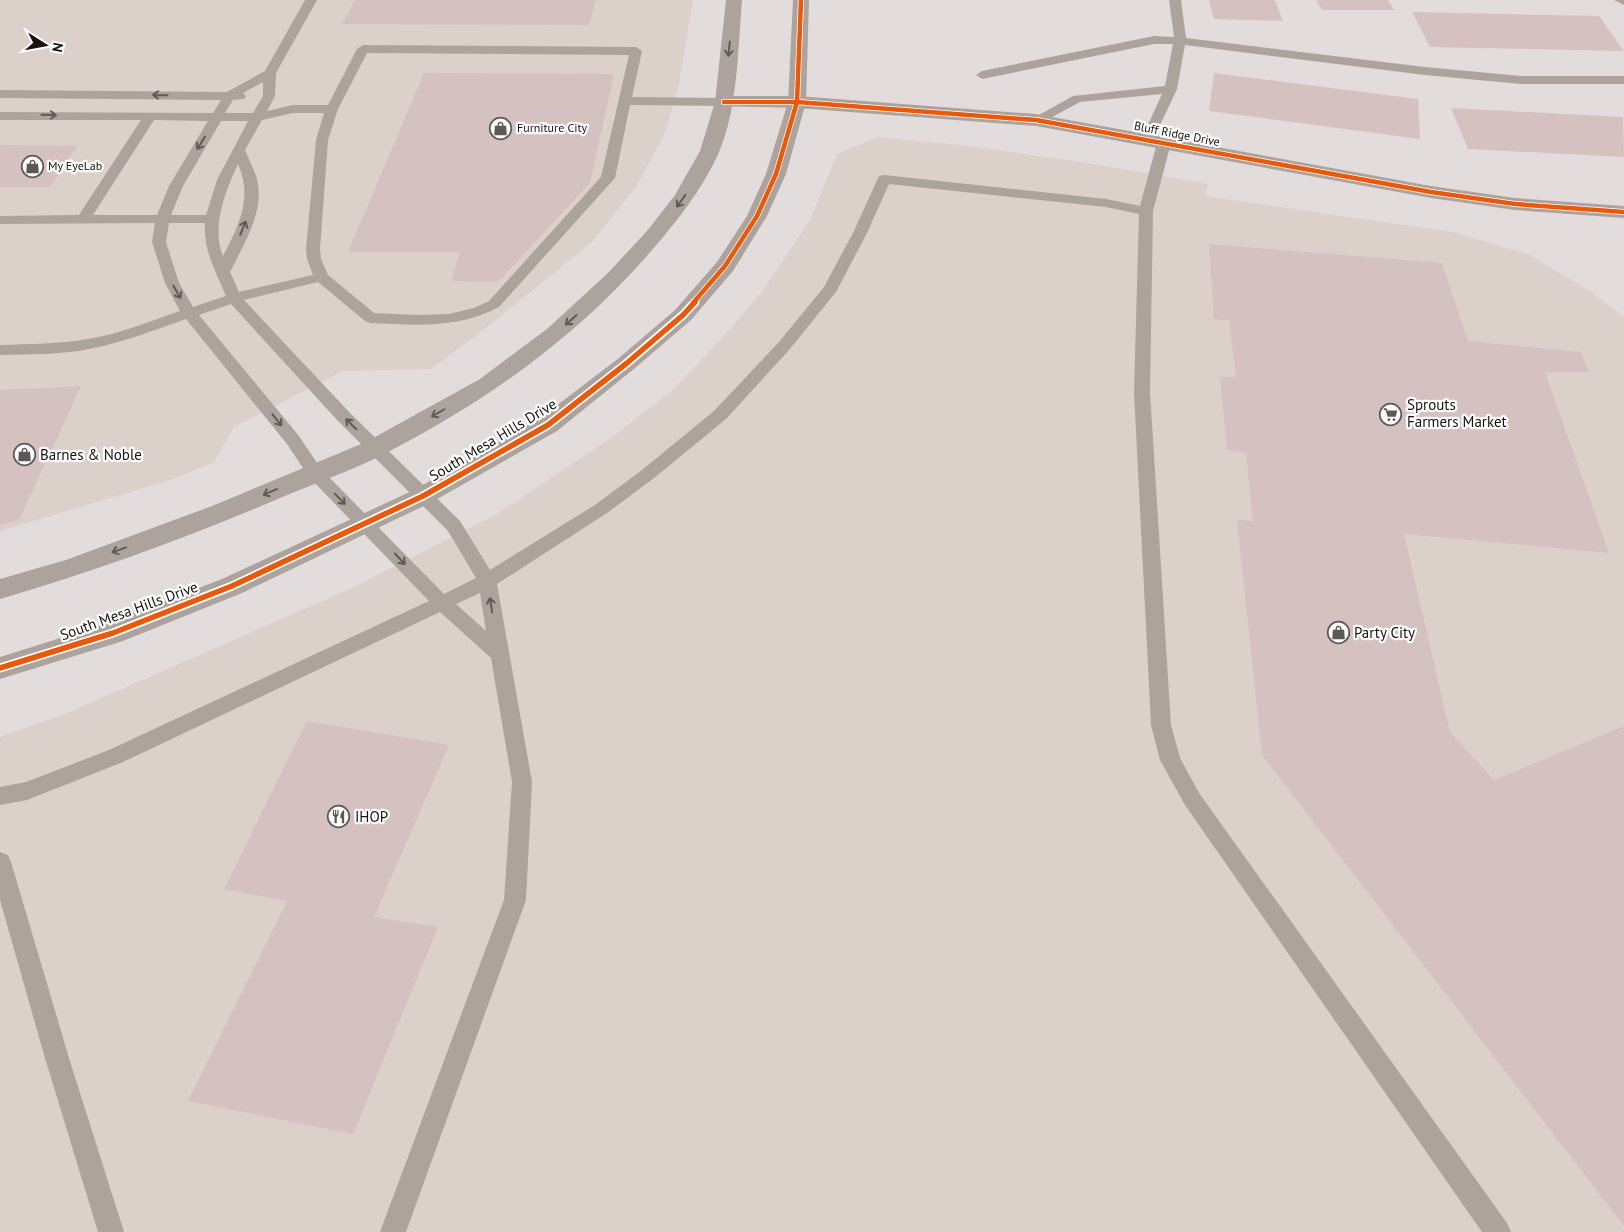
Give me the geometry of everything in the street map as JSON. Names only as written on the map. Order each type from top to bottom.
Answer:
[{"type":"street","points":[[0,589],[72,568],[221,513],[375,448],[488,384],[555,334],[616,278],[654,235],[684,197],[710,151],[724,102],[734,0]]},
{"type":"street","name":"South Mesa Hills Drive","points":[[0,668],[113,632],[232,586],[423,496],[548,425],[627,363],[683,315],[726,266],[757,216],[776,174],[797,102],[801,0]]},
{"type":"street","name":"Bluff Ridge Drive","points":[[724,102],[797,102],[1036,120],[1431,192],[1516,204],[1624,212]]},
{"type":"lane","points":[[311,0],[270,73],[269,96],[238,150],[218,193],[212,219],[211,237],[214,251],[234,298],[375,448],[454,526],[487,581],[498,653],[522,782],[514,900],[392,1232]]},
{"type":"lane","points":[[1175,0],[1180,41],[1175,77],[1162,113],[1156,141],[1146,211],[1142,392],[1161,725],[1170,760],[1192,798],[1498,1232]]},
{"type":"lane","points":[[1620,0],[1624,2]]},
{"type":"lane","points":[[982,75],[1154,40],[1180,41],[1415,70],[1521,80],[1624,80]]},
{"type":"lane","points":[[363,49],[636,51],[624,101],[608,178],[494,304],[482,312],[456,319],[370,318],[321,276],[314,259],[313,249],[321,148],[332,109],[363,49]]},
{"type":"lane","points":[[270,73],[230,96],[176,186],[162,220],[159,242],[172,283],[189,312],[293,440],[315,473],[442,603],[498,653]]},
{"type":"lane","points":[[1036,120],[1077,99],[1171,89]]},
{"type":"lane","points":[[0,94],[269,96],[293,109]]},
{"type":"lane","points":[[624,101],[724,102]]},
{"type":"lane","points":[[0,116],[256,118],[293,109],[332,109]]},
{"type":"lane","points":[[83,220],[150,116]]},
{"type":"lane","points":[[222,272],[244,226],[252,201],[252,182],[238,150]]},
{"type":"lane","points":[[0,796],[27,792],[116,756],[442,603],[487,581],[601,509],[648,474],[720,415],[784,346],[831,289],[860,233],[884,179],[1106,203],[1146,211]]},
{"type":"lane","points":[[0,220],[212,219]]},
{"type":"lane","points":[[0,350],[61,348],[115,338],[234,298],[321,276]]},
{"type":"lane","points":[[0,862],[54,1049],[111,1232]]},
{"type":"shaded area","points":[[0,0],[693,0],[679,84],[665,133],[636,187],[592,242],[490,325],[431,369],[343,371],[234,427],[214,462],[177,478],[0,531]]},
{"type":"shaded area","points":[[877,137],[970,146],[1094,164],[1208,184],[1205,196],[1453,232],[1528,254],[1593,293],[1624,317],[1624,1232],[0,1232],[0,737],[65,714],[352,588],[497,514],[615,435],[670,392],[714,347],[761,293],[810,220],[837,154]]},
{"type":"building","points":[[355,0],[596,0],[589,25],[342,24]]},
{"type":"building","points":[[1209,0],[1275,0],[1283,21],[1214,19]]},
{"type":"building","points":[[1316,0],[1388,0],[1394,10],[1322,10]]},
{"type":"building","points":[[1412,12],[1599,16],[1624,51],[1430,47]]},
{"type":"building","name":"Furniture City","points":[[424,73],[614,74],[590,183],[498,282],[451,281],[460,252],[348,252]]},
{"type":"building","points":[[1214,73],[1418,99],[1420,139],[1209,111]]},
{"type":"building","points":[[1451,108],[1623,117],[1624,157],[1468,149]]},
{"type":"building","name":"My EyeLab","points":[[0,145],[77,146],[50,187],[0,187]]},
{"type":"building","points":[[1209,244],[1442,263],[1468,341],[1581,352],[1589,372],[1545,372],[1609,553],[1404,534],[1450,732],[1494,780],[1624,726],[1624,1226],[1262,755],[1237,520],[1253,521],[1246,453],[1227,450],[1220,377],[1236,377],[1229,320],[1214,319]]},
{"type":"building","name":"Barnes & Noble","points":[[81,386],[19,520],[0,525],[0,390]]},
{"type":"building","points":[[307,721],[449,745],[374,917],[438,927],[353,1134],[188,1101],[287,901],[224,889]]},
{"type":"cycle path","points":[[0,668],[113,633],[232,586],[423,496],[548,425],[627,363],[683,315],[725,266],[757,216],[776,174],[797,102],[801,0]]},
{"type":"cycle path","points":[[724,102],[797,102],[1036,120],[1431,192],[1515,204],[1624,212]]},
{"type":"place","name":"Furniture City","points":[[501,128]]},
{"type":"place","name":"My EyeLab","points":[[32,166]]},
{"type":"place","name":"Sprouts Farmers Market","points":[[1391,414]]},
{"type":"place","name":"Barnes & Noble","points":[[24,455]]},
{"type":"place","name":"Party City","points":[[1338,633]]},
{"type":"place","name":"IHOP","points":[[339,817]]}]
